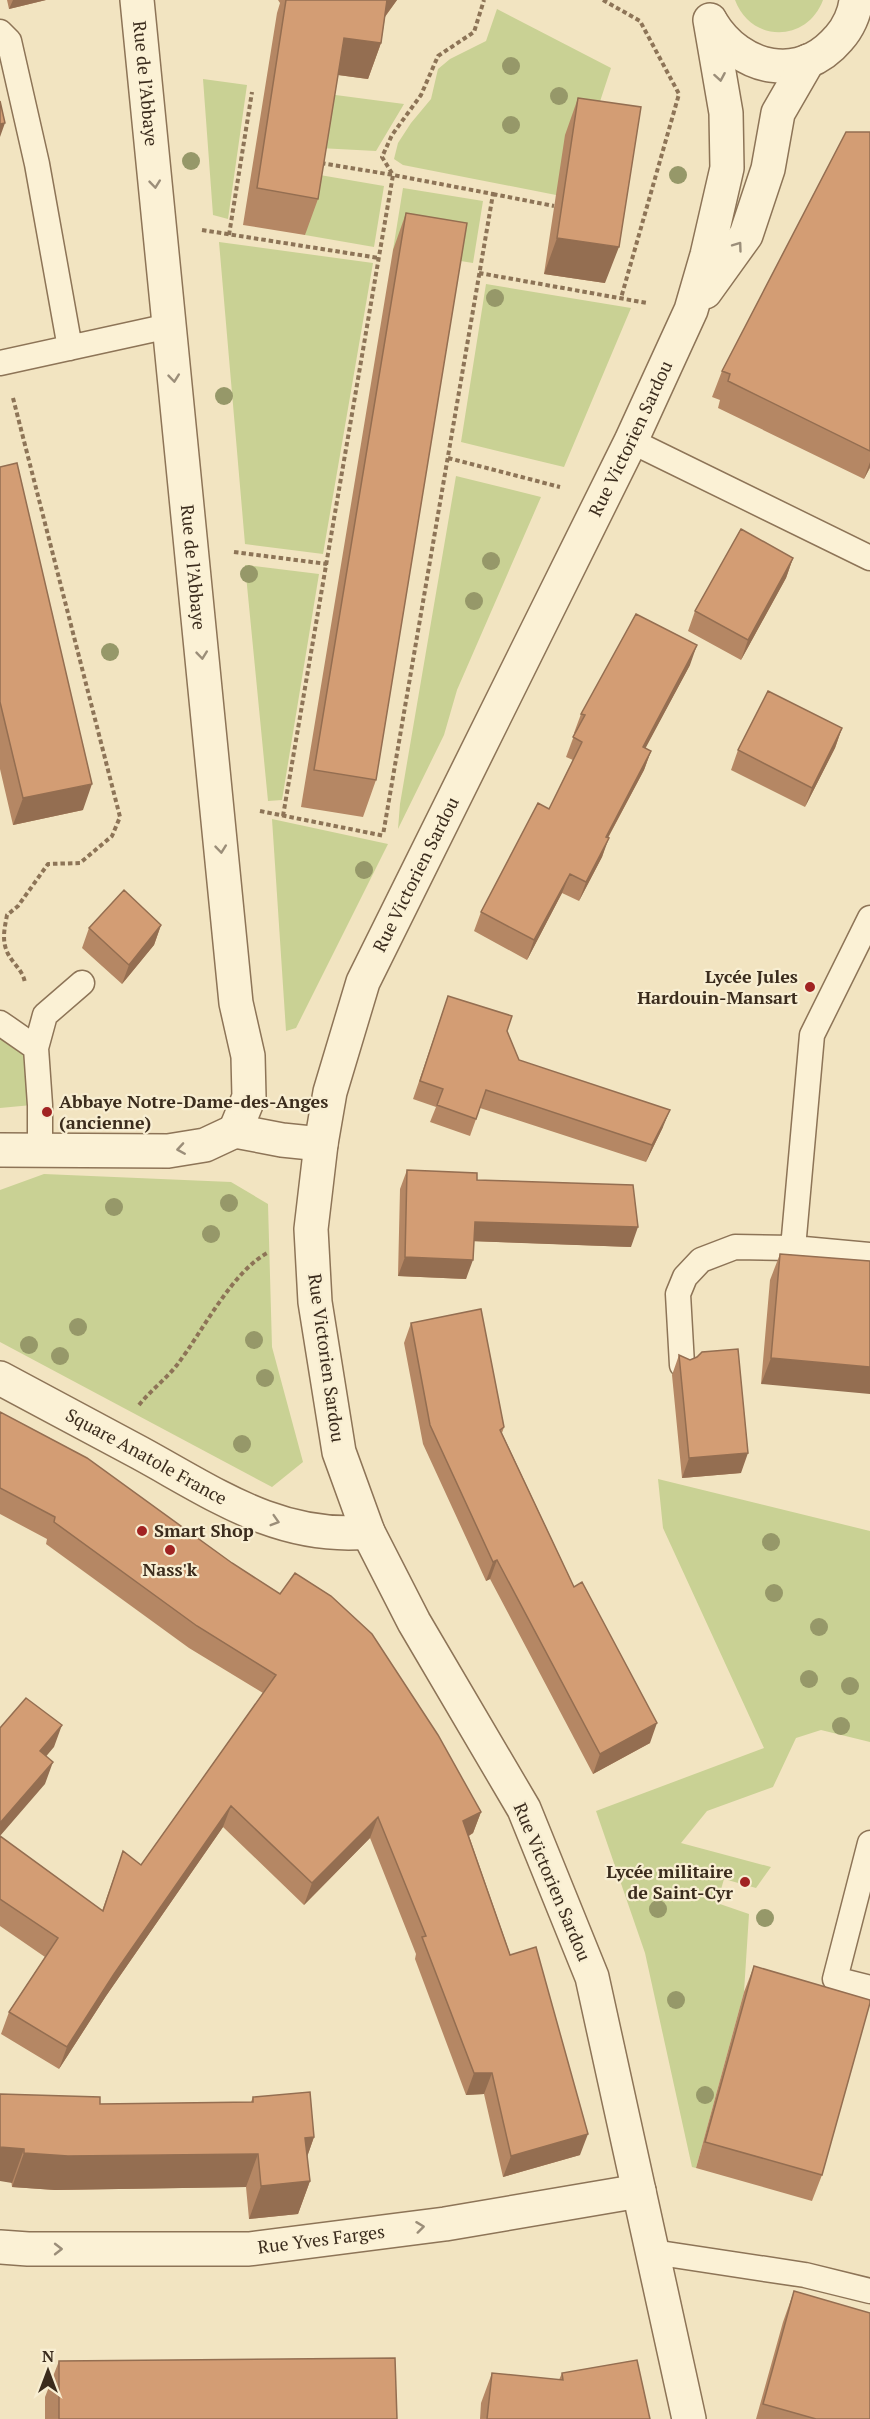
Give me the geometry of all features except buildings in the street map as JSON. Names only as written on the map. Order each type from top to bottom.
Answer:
[{"type":"street","name":"Rue de l’Abbaye","points":[[137,0],[237,1003],[248,1056],[249,1097],[235,1131]]},
{"type":"street","points":[[707,10],[721,39],[738,53],[758,63],[783,66],[808,61],[830,48],[847,29],[856,0]]},
{"type":"street","name":"Rue Victorien Sardou","points":[[689,2419],[591,1977],[524,1809],[414,1622],[368,1532],[339,1452],[315,1302],[311,1229],[330,1092],[363,982],[631,441],[691,310],[707,255],[727,168],[726,113],[707,10]]},
{"type":"street","name":"Rue Victorien Sardou","points":[[691,310],[746,235],[768,169],[778,113],[808,61]]},
{"type":"street","points":[[0,1150],[168,1151],[205,1145],[235,1131],[282,1140],[321,1144]]},
{"type":"street","name":"Square Anatole France","points":[[0,1377],[250,1514],[310,1532],[340,1535],[368,1532]]},
{"type":"street","name":"Rue Yves Farges","points":[[0,2247],[249,2249],[445,2224],[639,2191]]},
{"type":"lane","points":[[0,32],[9,41],[34,153],[70,348]]},
{"type":"lane","points":[[2,363],[169,326]]},
{"type":"lane","points":[[631,441],[870,558]]},
{"type":"lane","points":[[793,1248],[812,1035],[869,924]]},
{"type":"lane","points":[[40,1149],[36,1048],[45,1015],[82,983]]},
{"type":"lane","points":[[3,1025],[36,1048]]},
{"type":"lane","points":[[682,1365],[678,1294],[686,1277],[700,1260],[735,1247],[793,1248],[870,1255]]},
{"type":"lane","points":[[870,1843],[835,1979],[870,1988]]},
{"type":"lane","points":[[653,2252],[805,2275],[870,2291]]},
{"type":"path","points":[[283,816],[393,175],[382,156],[392,135],[421,95],[438,57],[474,32],[484,0]]},
{"type":"path","points":[[603,0],[640,21],[678,94],[621,298]]},
{"type":"path","points":[[230,235],[252,92]]},
{"type":"path","points":[[316,162],[554,206]]},
{"type":"path","points":[[382,836],[493,194]]},
{"type":"path","points":[[159,224],[379,258]]},
{"type":"path","points":[[479,273],[691,310]]},
{"type":"path","points":[[2,363],[120,817],[112,836],[80,863],[48,864],[18,906],[7,915],[4,932],[6,951],[19,967],[25,981],[20,1009],[3,1025]]},
{"type":"path","points":[[448,458],[603,497]]},
{"type":"path","points":[[191,546],[327,564]]},
{"type":"path","points":[[217,803],[430,845]]},
{"type":"path","points":[[0,913],[7,915]]},
{"type":"path","points":[[112,1438],[142,1401],[175,1367],[238,1278],[255,1259],[311,1229]]},
{"type":"green space","points":[[735,0],[823,0],[815,14],[805,24],[792,30],[779,32],[766,30],[753,24],[743,14]]},
{"type":"green space","points":[[497,9],[611,68],[588,138],[556,195],[403,165],[394,159],[398,143],[431,99],[438,69],[450,59],[486,41]]},
{"type":"green space","points":[[203,79],[247,85],[228,219],[213,215]]},
{"type":"green space","points":[[328,94],[404,104],[376,151],[319,148]]},
{"type":"green space","points":[[314,174],[384,186],[374,247],[305,235]]},
{"type":"green space","points":[[403,188],[483,201],[473,263],[393,250]]},
{"type":"green space","points":[[219,242],[373,263],[323,554],[245,544]]},
{"type":"green space","points":[[486,284],[631,308],[564,467],[461,442]]},
{"type":"green space","points":[[456,476],[541,497],[457,690],[444,735],[398,829],[400,804]]},
{"type":"green space","points":[[245,565],[319,574],[282,800],[268,801]]},
{"type":"green space","points":[[272,819],[388,844],[296,1028],[286,1031]]},
{"type":"green space","points":[[0,1035],[28,1054],[32,1105],[0,1108]]},
{"type":"green space","points":[[44,1174],[231,1182],[268,1204],[272,1347],[303,1462],[272,1487],[0,1342],[0,1190]]},
{"type":"green space","points":[[658,1479],[870,1531],[870,1742],[821,1730],[796,1738],[773,1787],[707,1811],[681,1843],[771,1867],[756,1888],[724,1879],[717,1903],[749,1914],[744,1992],[696,2168],[692,2167],[645,1953],[596,1811],[764,1748],[663,1528]]},
{"type":"place","name":"Lycée Jules Hardouin-Mansart","points":[[810,987]]},
{"type":"place","name":"Abbaye Notre-Dame-des-Anges (ancienne)","points":[[47,1112]]},
{"type":"place","name":"Smart Shop","points":[[142,1531]]},
{"type":"place","name":"Nass'k","points":[[170,1550]]},
{"type":"place","name":"Lycée militaire de Saint-Cyr","points":[[745,1882]]}]
